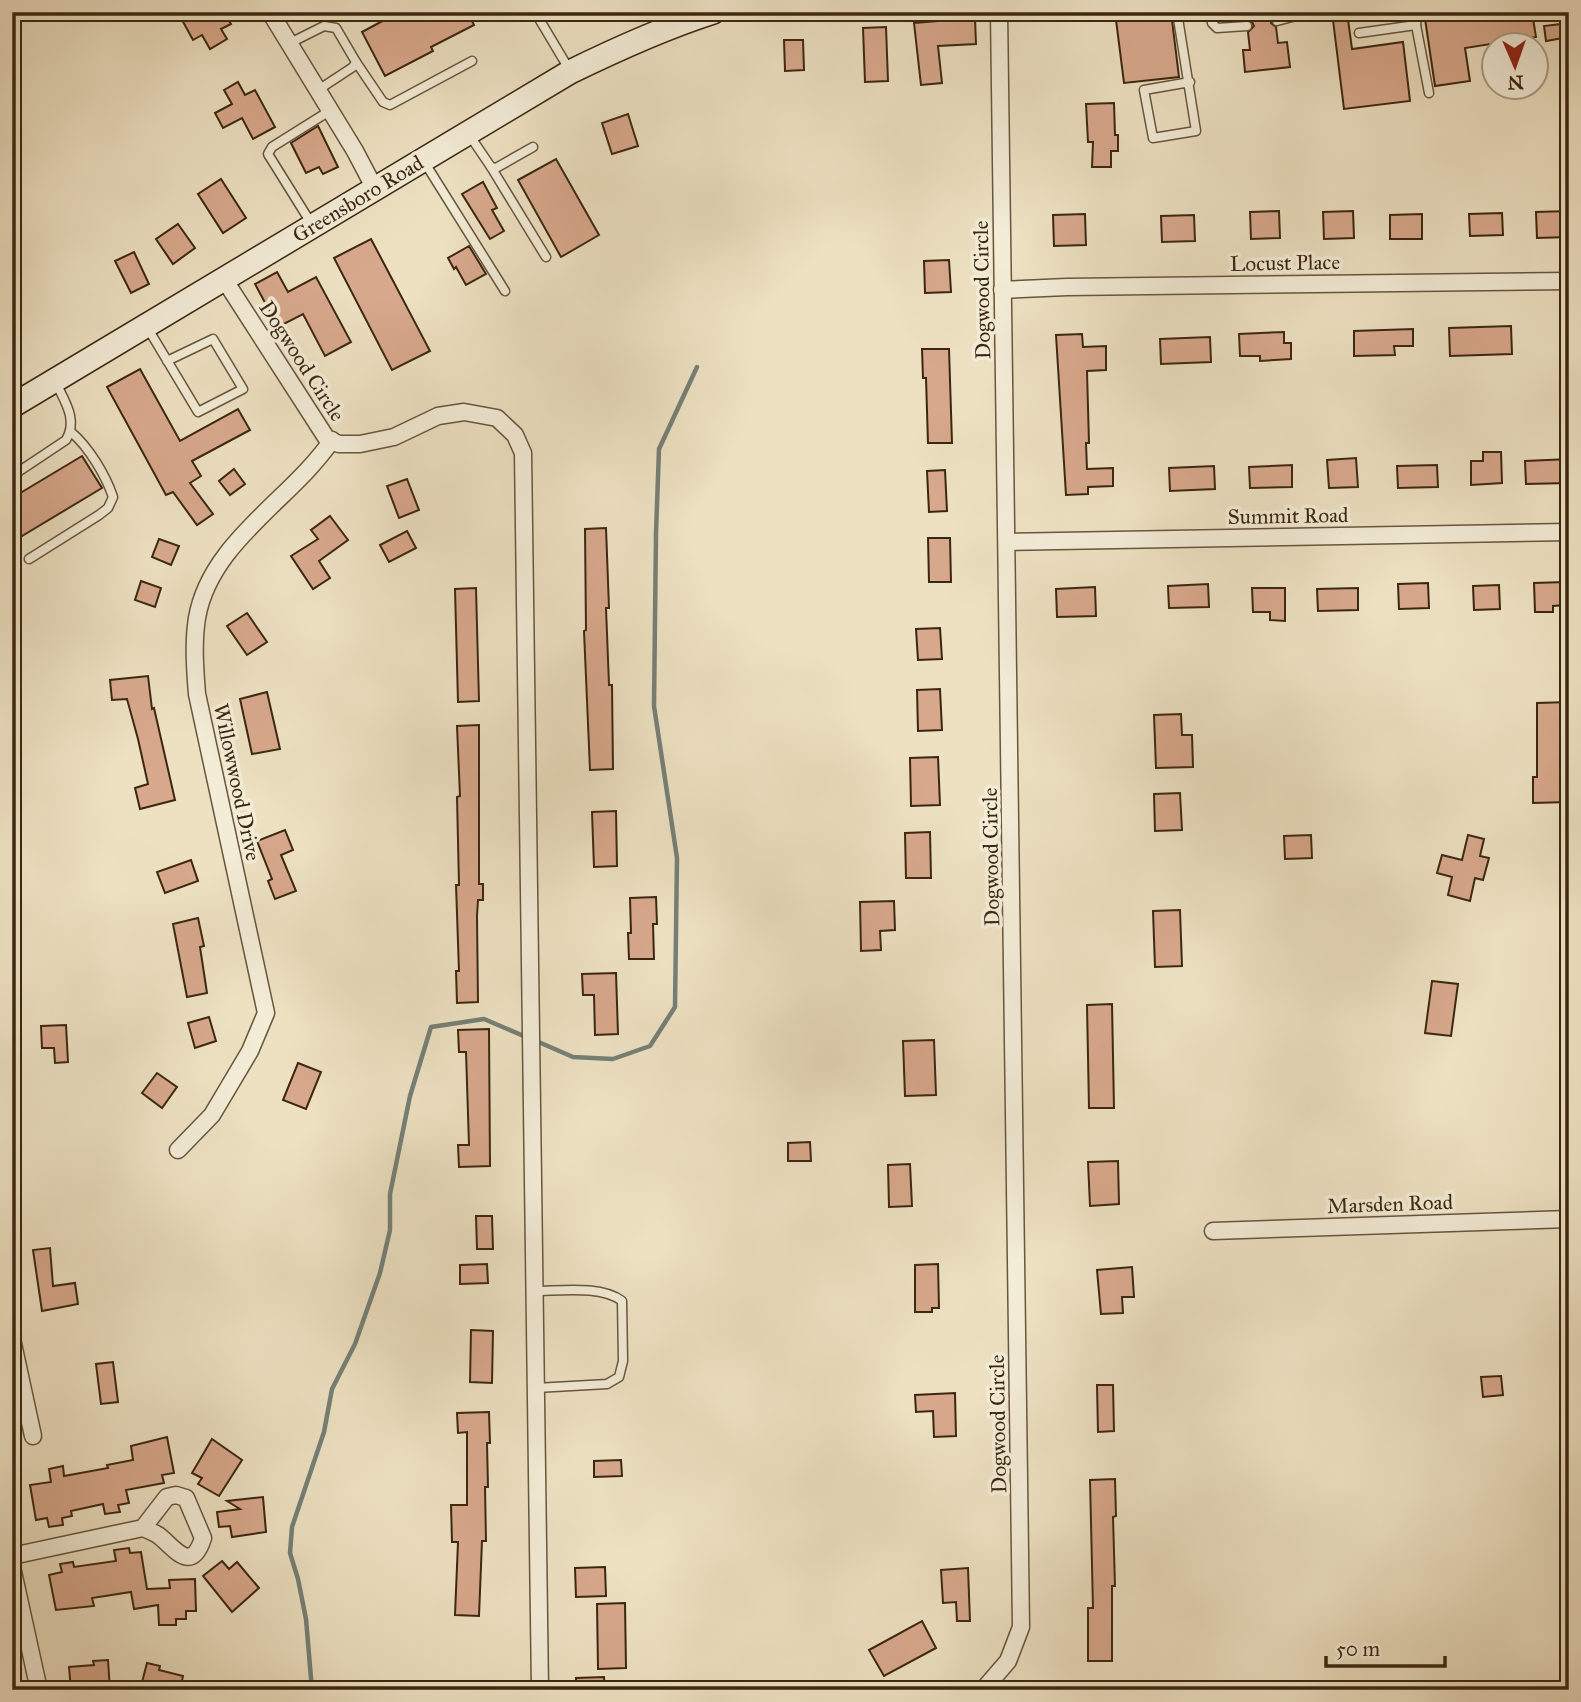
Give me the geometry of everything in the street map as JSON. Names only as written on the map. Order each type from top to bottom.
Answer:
[{"type":"main road","name":"Greensboro Road","points":[[12,406],[570,72],[679,23],[713,12]]},
{"type":"street","points":[[270,12],[355,150],[375,189]]},
{"type":"street","name":"Dogwood Circle","points":[[983,1690],[1008,1661],[1021,1627],[999,12]]},
{"type":"street","name":"Dogwood Circle","points":[[224,279],[327,439],[339,444],[360,444],[394,437],[438,416],[464,412],[497,418],[515,435],[523,453],[540,1690]]},
{"type":"street","name":"Locust Place","points":[[1002,290],[1569,281]]},
{"type":"street","name":"Willowwood Drive","points":[[178,1150],[212,1115],[250,1051],[267,1013],[197,694],[194,656],[197,617],[207,584],[228,552],[316,464],[332,440]]},
{"type":"street","name":"Summit Road","points":[[1008,542],[1569,532]]},
{"type":"street","name":"Marsden Road","points":[[1213,1231],[1569,1219]]},
{"type":"street","points":[[12,1339],[33,1436]]},
{"type":"street","points":[[12,1556],[143,1528]]},
{"type":"street","points":[[12,1567],[39,1690]]},
{"type":"lane","points":[[535,12],[570,72]]},
{"type":"lane","points":[[1177,12],[1190,82],[1196,131],[1153,138],[1144,90],[1190,82]]},
{"type":"lane","points":[[1210,12],[1212,23],[1217,28],[1248,26]]},
{"type":"lane","points":[[1277,21],[1303,12]]},
{"type":"lane","points":[[1417,12],[1416,25],[1429,93]]},
{"type":"lane","points":[[1359,33],[1416,25]]},
{"type":"lane","points":[[289,43],[324,26],[336,27],[383,102],[390,105],[472,61]]},
{"type":"lane","points":[[318,90],[353,67],[356,62]]},
{"type":"lane","points":[[313,226],[268,154],[272,147],[331,110]]},
{"type":"lane","points":[[468,133],[546,257]]},
{"type":"lane","points":[[491,167],[496,168],[533,147]]},
{"type":"lane","points":[[423,160],[505,291]]},
{"type":"lane","points":[[146,326],[167,361],[198,412],[243,389],[213,339],[167,361]]},
{"type":"lane","points":[[12,476],[66,440],[71,432],[70,412],[55,380]]},
{"type":"lane","points":[[29,559],[108,508],[113,498],[104,476],[71,432]]},
{"type":"lane","points":[[534,1291],[613,1294],[622,1301],[623,1349],[619,1377],[607,1384],[536,1388]]},
{"type":"building","points":[[191,12],[224,12],[231,24],[221,29],[227,39],[210,49],[202,35],[193,40],[181,18]]},
{"type":"building","points":[[399,12],[468,12],[474,25],[431,47],[433,51],[385,76],[362,32]]},
{"type":"building","points":[[1115,12],[1171,12],[1179,77],[1124,83]]},
{"type":"building","points":[[1246,12],[1274,12],[1271,23],[1276,27],[1278,43],[1287,42],[1290,67],[1245,72],[1243,50],[1250,50],[1248,32],[1254,26],[1247,19]]},
{"type":"building","points":[[1332,12],[1347,12],[1352,49],[1403,42],[1410,101],[1344,109]]},
{"type":"building","points":[[1424,12],[1532,12],[1535,32],[1480,32],[1480,46],[1465,48],[1470,81],[1435,86]]},
{"type":"building","points":[[975,18],[976,44],[938,46],[942,83],[921,85],[914,23]]},
{"type":"building","points":[[1569,23],[1569,37],[1550,40],[1550,32],[1545,32],[1544,26]]},
{"type":"building","points":[[886,27],[888,81],[865,82],[863,28]]},
{"type":"building","points":[[784,40],[803,40],[804,70],[785,71]]},
{"type":"building","points":[[238,82],[245,95],[255,90],[275,127],[253,139],[242,118],[223,128],[215,113],[232,104],[224,90]]},
{"type":"building","points":[[1114,103],[1118,151],[1111,151],[1111,167],[1092,167],[1093,142],[1088,142],[1086,104]]},
{"type":"building","points":[[628,114],[638,146],[612,154],[602,123]]},
{"type":"building","points":[[318,126],[338,167],[323,174],[319,167],[306,173],[291,143]]},
{"type":"building","points":[[556,159],[599,235],[561,257],[518,180]]},
{"type":"building","points":[[221,179],[246,218],[223,233],[198,194]]},
{"type":"building","points":[[483,182],[497,208],[492,210],[504,231],[490,239],[462,194]]},
{"type":"building","points":[[1279,211],[1280,238],[1251,239],[1250,212]]},
{"type":"building","points":[[1353,211],[1354,238],[1324,239],[1323,212]]},
{"type":"building","points":[[1569,211],[1569,237],[1537,238],[1536,212]]},
{"type":"building","points":[[1502,213],[1503,235],[1470,236],[1469,214]]},
{"type":"building","points":[[1085,214],[1086,245],[1054,246],[1053,215]]},
{"type":"building","points":[[1422,214],[1422,239],[1390,239],[1390,215]]},
{"type":"building","points":[[1194,215],[1195,241],[1162,242],[1161,216]]},
{"type":"building","points":[[178,224],[195,248],[173,264],[156,239]]},
{"type":"building","points":[[371,239],[430,351],[392,370],[334,258]]},
{"type":"building","points":[[469,246],[486,274],[466,285],[448,258]]},
{"type":"building","points":[[134,252],[149,284],[131,293],[115,261]]},
{"type":"building","points":[[949,260],[951,292],[925,293],[924,261]]},
{"type":"building","points":[[277,272],[288,292],[316,277],[351,342],[325,356],[303,314],[278,327],[255,284]]},
{"type":"building","points":[[1511,326],[1512,354],[1450,356],[1449,328]]},
{"type":"building","points":[[1413,329],[1413,346],[1394,346],[1395,355],[1354,356],[1354,331]]},
{"type":"building","points":[[1284,332],[1284,343],[1291,343],[1291,359],[1260,361],[1260,356],[1240,356],[1239,334]]},
{"type":"building","points":[[1082,334],[1083,347],[1106,346],[1106,370],[1087,371],[1087,469],[1113,468],[1113,486],[1088,487],[1088,494],[1066,495],[1056,335]]},
{"type":"building","points":[[1210,337],[1211,362],[1161,364],[1160,339]]},
{"type":"building","points":[[922,349],[949,349],[952,443],[928,443],[926,378],[923,378]]},
{"type":"building","points":[[140,369],[180,441],[238,409],[250,430],[192,461],[201,476],[190,483],[213,514],[197,525],[173,492],[166,495],[107,387]]},
{"type":"building","points":[[1483,452],[1501,452],[1502,483],[1471,485],[1471,461],[1483,461]]},
{"type":"building","points":[[82,456],[102,488],[12,542],[12,498]]},
{"type":"building","points":[[1356,458],[1358,487],[1329,488],[1327,460]]},
{"type":"building","points":[[1569,459],[1569,483],[1526,484],[1525,461]]},
{"type":"building","points":[[1292,465],[1292,487],[1250,488],[1249,467]]},
{"type":"building","points":[[1437,465],[1438,487],[1398,488],[1397,466]]},
{"type":"building","points":[[1214,466],[1215,489],[1170,491],[1169,468]]},
{"type":"building","points":[[234,469],[245,484],[230,495],[219,481]]},
{"type":"building","points":[[945,470],[947,511],[929,512],[927,471]]},
{"type":"building","points":[[407,479],[419,510],[399,518],[387,486]]},
{"type":"building","points":[[330,516],[348,540],[319,561],[330,578],[313,589],[291,556],[318,539],[311,530]]},
{"type":"building","points":[[606,528],[609,608],[606,608],[609,685],[612,685],[613,769],[590,770],[584,631],[585,529]]},
{"type":"building","points":[[407,531],[416,548],[389,562],[380,545]]},
{"type":"building","points":[[928,538],[950,538],[951,582],[929,582]]},
{"type":"building","points":[[159,539],[179,546],[171,565],[152,557]]},
{"type":"building","points":[[141,581],[161,588],[155,607],[135,600]]},
{"type":"building","points":[[1565,582],[1566,605],[1553,606],[1553,612],[1535,612],[1534,583]]},
{"type":"building","points":[[1428,583],[1429,608],[1399,609],[1398,584]]},
{"type":"building","points":[[1208,584],[1209,607],[1169,608],[1168,586]]},
{"type":"building","points":[[1499,585],[1500,609],[1474,610],[1473,586]]},
{"type":"building","points":[[1095,587],[1096,616],[1057,617],[1056,589]]},
{"type":"building","points":[[476,588],[479,701],[458,702],[455,589]]},
{"type":"building","points":[[1252,588],[1285,588],[1285,621],[1270,620],[1270,612],[1253,612]]},
{"type":"building","points":[[1358,588],[1358,610],[1318,611],[1317,589]]},
{"type":"building","points":[[247,613],[267,642],[247,655],[227,626]]},
{"type":"building","points":[[940,628],[942,659],[918,660],[916,629]]},
{"type":"building","points":[[148,676],[152,709],[154,708],[175,800],[140,809],[135,788],[148,784],[138,739],[127,699],[112,700],[110,680]]},
{"type":"building","points":[[940,689],[942,730],[918,731],[917,690]]},
{"type":"building","points":[[267,692],[280,749],[252,754],[240,699]]},
{"type":"building","points":[[1569,702],[1568,802],[1533,803],[1533,777],[1537,777],[1537,703]]},
{"type":"building","points":[[1181,714],[1182,735],[1192,735],[1193,767],[1156,768],[1154,715]]},
{"type":"building","points":[[479,725],[479,884],[483,884],[483,900],[478,900],[477,916],[478,1002],[457,1003],[457,797],[460,796],[457,726]]},
{"type":"building","points":[[938,757],[940,805],[911,806],[910,758]]},
{"type":"building","points":[[1180,793],[1182,830],[1155,831],[1154,794]]},
{"type":"building","points":[[616,811],[617,866],[594,867],[592,812]]},
{"type":"building","points":[[285,830],[293,850],[281,855],[296,891],[275,899],[268,881],[272,879],[257,841]]},
{"type":"building","points":[[930,832],[931,878],[906,878],[905,833]]},
{"type":"building","points":[[1311,835],[1312,858],[1285,859],[1284,836]]},
{"type":"building","points":[[1468,835],[1484,839],[1480,856],[1489,858],[1483,880],[1475,878],[1470,901],[1448,895],[1452,877],[1437,873],[1442,855],[1462,860]]},
{"type":"building","points":[[191,860],[198,881],[165,893],[157,872]]},
{"type":"building","points":[[656,897],[657,924],[653,924],[654,959],[629,959],[630,898]]},
{"type":"building","points":[[894,901],[895,930],[880,931],[881,950],[861,951],[860,902]]},
{"type":"building","points":[[1180,910],[1182,966],[1155,967],[1153,911]]},
{"type":"building","points":[[198,918],[204,946],[200,947],[207,993],[187,997],[173,924]]},
{"type":"building","points":[[616,973],[618,1034],[595,1035],[594,995],[583,995],[582,974]]},
{"type":"building","points":[[1432,981],[1458,984],[1451,1036],[1425,1033]]},
{"type":"building","points":[[1112,1004],[1114,1108],[1089,1108],[1087,1005]]},
{"type":"building","points":[[209,1017],[216,1041],[195,1048],[188,1023]]},
{"type":"building","points":[[66,1025],[68,1062],[55,1063],[54,1048],[42,1048],[41,1026]]},
{"type":"building","points":[[489,1029],[490,1166],[459,1167],[458,1145],[469,1145],[466,1052],[459,1052],[458,1030]]},
{"type":"building","points":[[934,1040],[936,1095],[905,1096],[903,1041]]},
{"type":"building","points":[[298,1063],[321,1072],[306,1109],[283,1100]]},
{"type":"building","points":[[157,1073],[177,1087],[162,1108],[142,1093]]},
{"type":"building","points":[[810,1142],[811,1161],[788,1161],[788,1143]]},
{"type":"building","points":[[1118,1161],[1119,1204],[1090,1206],[1088,1162]]},
{"type":"building","points":[[910,1164],[912,1206],[889,1207],[888,1165]]},
{"type":"building","points":[[476,1216],[492,1216],[493,1249],[477,1249]]},
{"type":"building","points":[[50,1248],[53,1286],[75,1283],[78,1304],[42,1311],[33,1250]]},
{"type":"building","points":[[487,1264],[488,1283],[460,1284],[460,1265]]},
{"type":"building","points":[[938,1264],[939,1308],[932,1308],[932,1312],[915,1312],[915,1265]]},
{"type":"building","points":[[1132,1267],[1134,1297],[1122,1297],[1123,1313],[1101,1314],[1097,1270]]},
{"type":"building","points":[[471,1330],[493,1331],[492,1383],[470,1382]]},
{"type":"building","points":[[113,1362],[118,1402],[101,1404],[96,1364]]},
{"type":"building","points":[[1501,1376],[1503,1395],[1483,1397],[1481,1377]]},
{"type":"building","points":[[1097,1385],[1113,1385],[1114,1431],[1098,1432]]},
{"type":"building","points":[[955,1393],[956,1436],[934,1437],[933,1411],[916,1412],[915,1395]]},
{"type":"building","points":[[489,1412],[488,1487],[485,1487],[486,1541],[482,1541],[479,1616],[455,1615],[458,1542],[452,1542],[451,1505],[467,1505],[467,1432],[458,1433],[457,1413]]},
{"type":"building","points":[[167,1437],[174,1473],[162,1475],[164,1483],[126,1490],[129,1503],[118,1505],[120,1512],[105,1514],[103,1504],[71,1511],[72,1516],[62,1518],[63,1525],[49,1527],[47,1518],[36,1520],[30,1485],[51,1482],[49,1469],[63,1466],[64,1476],[108,1468],[107,1465],[133,1460],[131,1446]]},
{"type":"building","points":[[212,1439],[242,1460],[219,1496],[198,1484],[202,1478],[192,1473]]},
{"type":"building","points":[[621,1460],[622,1476],[594,1477],[594,1461]]},
{"type":"building","points":[[1115,1479],[1112,1661],[1088,1661],[1088,1608],[1093,1608],[1090,1480]]},
{"type":"building","points":[[263,1497],[266,1532],[232,1537],[230,1526],[219,1527],[217,1512],[240,1509],[227,1501]]},
{"type":"building","points":[[129,1548],[130,1553],[141,1552],[147,1589],[170,1588],[169,1580],[195,1579],[196,1611],[186,1611],[186,1619],[176,1619],[176,1625],[159,1625],[158,1605],[134,1609],[131,1592],[92,1598],[94,1606],[56,1610],[49,1575],[62,1572],[60,1564],[73,1562],[74,1567],[116,1561],[114,1550]]},
{"type":"building","points":[[222,1561],[229,1569],[237,1562],[259,1588],[232,1612],[203,1576]]},
{"type":"building","points":[[605,1567],[606,1596],[576,1597],[575,1568]]},
{"type":"building","points":[[968,1568],[970,1621],[957,1621],[956,1602],[943,1603],[941,1570]]},
{"type":"building","points":[[625,1603],[626,1668],[598,1669],[597,1604]]},
{"type":"building","points":[[922,1621],[936,1648],[884,1676],[869,1650]]},
{"type":"building","points":[[108,1660],[110,1690],[71,1690],[69,1667],[94,1665],[93,1661]]},
{"type":"building","points":[[147,1663],[160,1666],[159,1670],[183,1676],[180,1690],[140,1690]]},
{"type":"building","points":[[604,1677],[605,1690],[576,1690],[576,1678]]},
{"type":"waterway","points":[[534,1040],[573,1057],[613,1059],[650,1046],[675,1007],[677,858],[654,706],[656,533],[659,449],[697,367]]},
{"type":"waterway","points":[[312,1690],[306,1619],[290,1553],[292,1527],[324,1432],[332,1389],[355,1344],[380,1273],[390,1230],[390,1194],[410,1096],[431,1027],[484,1019],[526,1037]]}]
